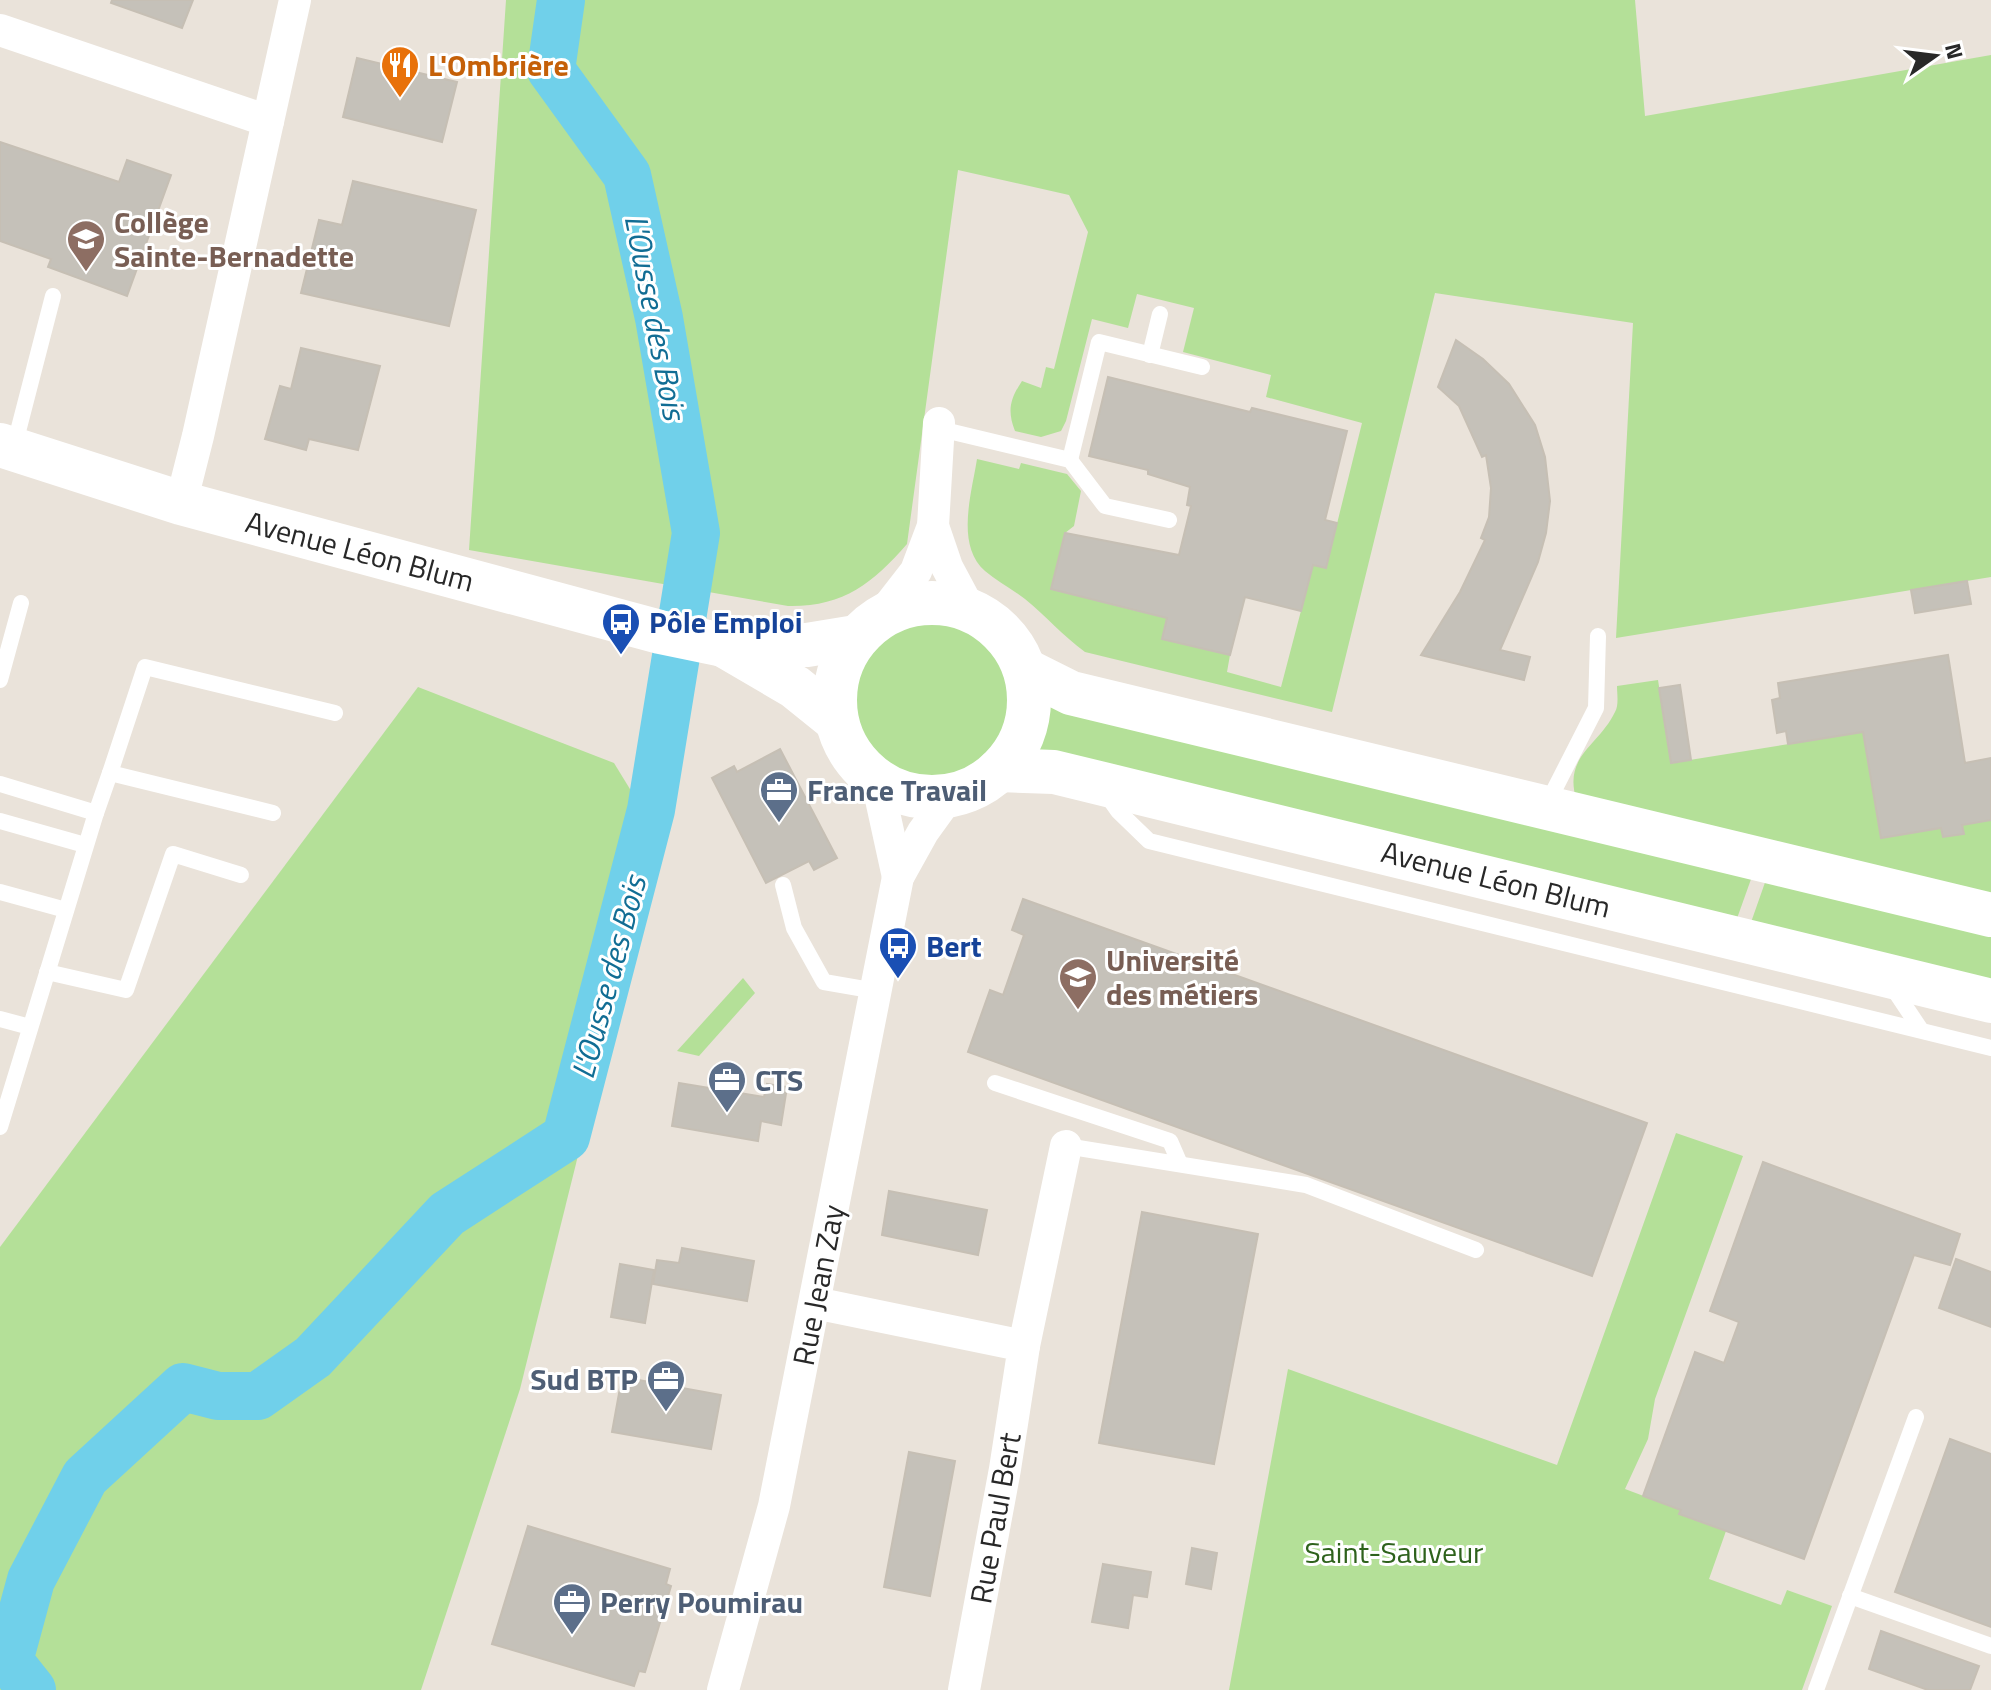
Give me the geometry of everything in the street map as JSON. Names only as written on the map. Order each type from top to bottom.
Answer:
[{"type":"street","points":[[181,503],[295,0]]},
{"type":"street","points":[[0,30],[268,121]]},
{"type":"street","points":[[869,627],[909,604],[940,602],[970,610],[994,624],[1012,645],[1025,670],[1029,697],[1026,724],[1016,749],[999,770],[970,790],[949,796],[924,797],[899,792],[877,781],[858,764],[844,744],[836,720],[834,691],[841,662],[869,627],[916,571],[933,526],[940,426]]},
{"type":"street","name":"Avenue Léon Blum","points":[[7,447],[181,503],[660,632],[713,642],[807,645],[869,627]]},
{"type":"street","points":[[933,526],[947,567],[970,610]]},
{"type":"street","name":"Avenue Léon Blum","points":[[713,642],[795,687],[836,720]]},
{"type":"street","points":[[1025,670],[1071,693],[1991,915]]},
{"type":"street","name":"Avenue Léon Blum","points":[[999,770],[1054,772],[1098,782],[1991,1001]]},
{"type":"street","name":"Rue Jean Zay","points":[[877,781],[898,877]]},
{"type":"street","name":"Rue Jean Zay","points":[[723,1690],[774,1506],[898,877],[923,832],[949,796]]},
{"type":"street","name":"Rue Paul Bert","points":[[964,1690],[1005,1469],[1024,1346],[1066,1146]]},
{"type":"street","points":[[815,1303],[1024,1346]]},
{"type":"lane","points":[[7,447],[53,296]]},
{"type":"lane","points":[[1150,355],[1160,314]]},
{"type":"lane","points":[[1070,460],[1099,342],[1202,367]]},
{"type":"lane","points":[[940,426],[1070,460],[1105,506],[1169,520]]},
{"type":"lane","points":[[0,680],[21,603]]},
{"type":"lane","points":[[1545,807],[1596,708],[1598,636]]},
{"type":"lane","points":[[0,1127],[85,845],[145,667],[335,713]]},
{"type":"lane","points":[[110,773],[273,813]]},
{"type":"lane","points":[[1098,782],[1118,811],[1149,841],[1991,1048]]},
{"type":"lane","points":[[0,784],[96,813]]},
{"type":"lane","points":[[0,821],[85,845]]},
{"type":"lane","points":[[47,972],[126,990],[173,854],[241,875]]},
{"type":"lane","points":[[783,885],[794,928],[824,982],[876,991]]},
{"type":"lane","points":[[0,892],[66,910]]},
{"type":"lane","points":[[1884,974],[1921,1030]]},
{"type":"lane","points":[[0,1019],[30,1027]]},
{"type":"lane","points":[[995,1083],[1170,1141],[1180,1164]]},
{"type":"lane","points":[[1066,1146],[1306,1185],[1476,1250]]},
{"type":"lane","points":[[1816,1690],[1916,1417]]},
{"type":"lane","points":[[1850,1596],[1991,1646]]},
{"type":"green space","points":[[506,0],[1635,0],[1645,116],[1991,55],[1991,577],[1616,638],[1633,323],[1435,293],[1332,712],[1085,652],[1025,599],[985,571],[976,560],[970,547],[968,518],[977,459],[1019,469],[1021,463],[1067,474],[1081,491],[1074,526],[1065,533],[1052,589],[1137,611],[1168,613],[1163,639],[1230,655],[1227,672],[1281,687],[1313,565],[1326,568],[1362,423],[1266,397],[1271,375],[1183,352],[1194,308],[1137,294],[1128,328],[1092,319],[1061,431],[1041,437],[1015,431],[1011,405],[1022,381],[1041,388],[1046,367],[1054,369],[1088,232],[1069,195],[958,170],[907,544],[881,571],[841,597],[788,606],[469,550]]},
{"type":"green space","points":[[934,618],[965,625],[991,642],[1008,668],[1015,699],[1008,730],[991,756],[965,773],[934,780],[903,773],[877,756],[860,730],[853,699],[860,668],[877,642],[903,625]]},
{"type":"green space","points":[[1658,680],[1671,763],[1863,732],[1881,838],[1941,828],[1944,837],[1964,834],[1962,825],[1991,820],[1991,899],[1577,802],[1574,773],[1584,753],[1615,712],[1617,686]]},
{"type":"green space","points":[[418,687],[614,763],[633,794],[645,886],[520,1389],[421,1690],[0,1690],[0,1247]]},
{"type":"green space","points":[[1045,707],[1755,868],[1735,924],[1036,755]]},
{"type":"green space","points":[[1768,874],[1991,929],[1991,987],[1749,928]]},
{"type":"green space","points":[[743,978],[755,993],[699,1056],[677,1051]]},
{"type":"green space","name":"Saint-Sauveur","points":[[1676,1133],[1743,1156],[1655,1399],[1648,1439],[1625,1489],[1726,1531],[1709,1579],[1781,1605],[1787,1590],[1832,1606],[1802,1690],[1229,1690],[1288,1369],[1557,1465]]},
{"type":"building","points":[[112,0],[193,0],[182,28],[111,3]]},
{"type":"building","points":[[357,58],[457,82],[442,142],[343,117]]},
{"type":"building","points":[[0,142],[119,182],[127,160],[171,175],[127,296],[48,267],[51,259],[0,241]]},
{"type":"building","points":[[353,181],[476,210],[449,326],[301,293],[319,220],[342,225]]},
{"type":"building","points":[[1456,340],[1483,359],[1509,384],[1535,425],[1545,457],[1550,501],[1546,533],[1538,562],[1500,650],[1530,657],[1524,680],[1421,655],[1460,592],[1485,540],[1481,538],[1489,517],[1491,488],[1486,455],[1482,457],[1459,406],[1438,387]]},
{"type":"building","points":[[301,348],[380,366],[358,450],[309,439],[306,450],[265,439],[280,386],[291,389]]},
{"type":"building","points":[[1108,377],[1250,412],[1252,408],[1347,431],[1325,520],[1337,523],[1326,568],[1313,565],[1301,611],[1245,597],[1230,655],[1162,639],[1167,618],[1051,589],[1065,533],[1179,555],[1191,506],[1187,505],[1190,487],[1148,474],[1148,470],[1089,456]]},
{"type":"building","points":[[1967,581],[1971,604],[1915,613],[1911,590]]},
{"type":"building","points":[[1948,655],[1965,763],[1991,758],[1991,820],[1962,825],[1964,834],[1943,837],[1941,828],[1881,838],[1863,732],[1788,744],[1786,731],[1777,733],[1772,700],[1780,698],[1778,683]]},
{"type":"building","points":[[1680,685],[1691,760],[1671,763],[1659,688]]},
{"type":"building","points":[[780,749],[837,858],[814,870],[809,861],[766,883],[712,778],[734,766],[737,772]]},
{"type":"building","points":[[1023,899],[1647,1123],[1592,1276],[968,1052],[990,990],[1003,995],[1024,935],[1012,930]]},
{"type":"building","points":[[679,1083],[764,1097],[767,1084],[787,1087],[781,1125],[761,1121],[758,1141],[672,1126]]},
{"type":"building","points":[[1763,1162],[1960,1234],[1950,1265],[1914,1255],[1804,1559],[1679,1514],[1681,1510],[1643,1496],[1695,1352],[1724,1363],[1739,1322],[1710,1311]]},
{"type":"building","points":[[889,1191],[987,1210],[978,1255],[882,1235]]},
{"type":"building","points":[[1142,1212],[1258,1234],[1214,1464],[1099,1443]]},
{"type":"building","points":[[682,1248],[754,1261],[747,1301],[653,1284],[657,1260],[679,1263]]},
{"type":"building","points":[[1956,1259],[1991,1272],[1991,1327],[1939,1308]]},
{"type":"building","points":[[620,1264],[654,1270],[645,1323],[611,1317]]},
{"type":"building","points":[[622,1377],[721,1395],[711,1449],[612,1432]]},
{"type":"building","points":[[1950,1439],[1991,1454],[1991,1627],[1895,1592]]},
{"type":"building","points":[[909,1452],[955,1461],[930,1596],[884,1587]]},
{"type":"building","points":[[528,1526],[670,1569],[666,1584],[671,1586],[645,1672],[639,1671],[634,1686],[492,1644]]},
{"type":"building","points":[[1192,1548],[1217,1553],[1211,1589],[1186,1584]]},
{"type":"building","points":[[1103,1564],[1151,1572],[1147,1597],[1133,1595],[1128,1628],[1092,1622]]},
{"type":"building","points":[[1881,1631],[1979,1666],[1970,1690],[1928,1690],[1869,1669]]},
{"type":"waterway","name":"L'Ousse des Bois","points":[[32,1690],[9,1661],[31,1580],[85,1477],[183,1387],[218,1396],[258,1396],[313,1357],[447,1214],[566,1137],[651,810],[696,533],[659,318],[627,175],[551,70],[561,0]]},
{"type":"place","name":"L'Ombrière","points":[[400,99]]},
{"type":"place","name":"Collège Sainte-Bernadette","points":[[86,273]]},
{"type":"place","name":"Pôle Emploi","points":[[621,656]]},
{"type":"place","name":"France Travail","points":[[779,824]]},
{"type":"place","name":"Bert","points":[[898,980]]},
{"type":"place","name":"Université des métiers","points":[[1078,1011]]},
{"type":"place","name":"CTS","points":[[727,1114]]},
{"type":"place","name":"Sud BTP","points":[[666,1413]]},
{"type":"place","name":"Perry Poumirau","points":[[572,1636]]}]
